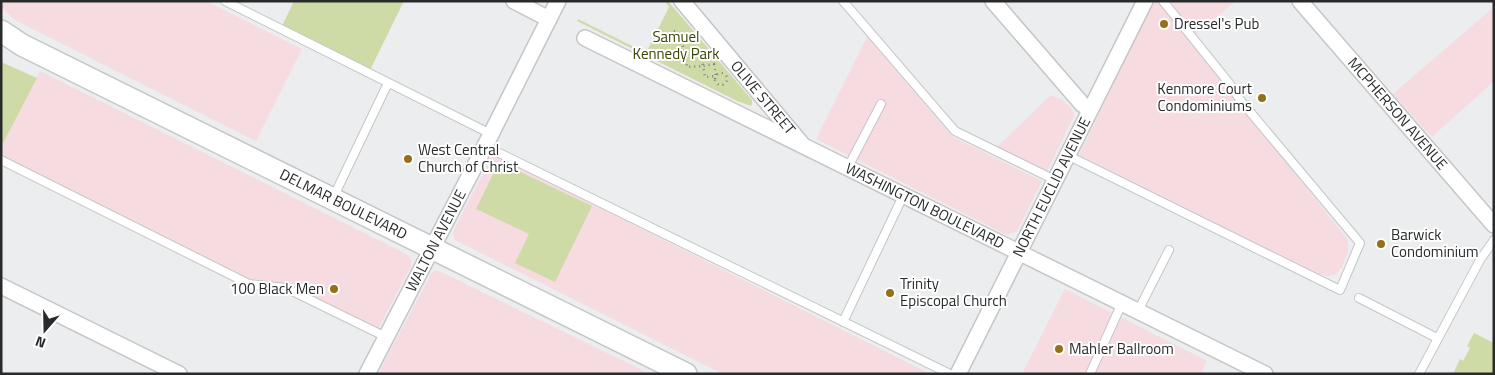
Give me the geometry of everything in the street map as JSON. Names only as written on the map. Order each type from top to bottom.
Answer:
[{"type":"main road","name":"DELMAR BOULEVARD","points":[[1,31],[22,45],[432,248],[672,371]]},
{"type":"street","points":[[514,1],[549,19]]},
{"type":"street","name":"WALTON AVENUE","points":[[367,374],[558,1]]},
{"type":"street","name":"OLIVE STREET","points":[[682,1],[806,148]]},
{"type":"street","points":[[993,1],[1079,100],[1090,110]]},
{"type":"street","name":"NORTH EUCLID AVENUE","points":[[958,374],[1145,1]]},
{"type":"street","name":"MCPHERSON AVENUE","points":[[1300,1],[1494,225]]},
{"type":"street","name":"WASHINGTON BOULEVARD","points":[[585,38],[1265,374]]},
{"type":"street","points":[[1,286],[179,374]]},
{"type":"lane","points":[[225,1],[388,83],[488,140],[843,322],[950,374]]},
{"type":"lane","points":[[842,1],[955,131],[1055,180]]},
{"type":"lane","points":[[1068,155],[1340,290],[1360,243],[1241,101],[1229,83],[1163,1]]},
{"type":"lane","points":[[332,199],[388,83]]},
{"type":"lane","points":[[847,168],[881,104]]},
{"type":"lane","points":[[1,160],[249,284],[286,288],[386,337]]},
{"type":"lane","points":[[843,322],[903,196]]},
{"type":"lane","points":[[1419,374],[1480,260],[1494,240]]},
{"type":"lane","points":[[1138,311],[1169,250]]},
{"type":"lane","points":[[1359,298],[1437,338]]},
{"type":"lane","points":[[1090,374],[1122,303]]},
{"type":"path","points":[[674,30],[682,36],[687,67],[714,64],[715,82],[722,86],[726,84]]},
{"type":"path","points":[[685,52],[700,50],[704,77],[716,76],[721,73],[726,74],[728,78],[726,84]]},
{"type":"path","points":[[726,84],[730,87]]},
{"type":"shaded area","points":[[1,1],[206,1],[302,49],[256,141],[15,20],[1,7]]},
{"type":"shaded area","points":[[1154,1],[1158,1],[1348,240],[1348,252],[1342,267],[1335,275],[1319,274],[1079,155]]},
{"type":"shaded area","points":[[1170,1],[1236,1],[1196,34]]},
{"type":"shaded area","points":[[1494,7],[1494,81],[1432,137],[1393,94]]},
{"type":"shaded area","points":[[867,37],[953,137],[1042,181],[1017,231],[1007,235],[816,139]]},
{"type":"shaded area","points":[[40,71],[408,255],[412,260],[411,266],[378,329],[284,284],[247,278],[1,157],[1,147]]},
{"type":"shaded area","points":[[1051,95],[1063,100],[1073,111],[1074,116],[1046,173],[997,147]]},
{"type":"shaded area","points":[[493,154],[930,374],[723,374],[455,240],[453,233],[456,226]]},
{"type":"shaded area","points":[[434,271],[439,271],[642,370],[645,374],[378,374]]},
{"type":"shaded area","points":[[1065,289],[1207,361],[1201,374],[1022,374]]},
{"type":"green space","points":[[294,1],[404,1],[370,70],[282,26]]},
{"type":"green space","name":"Samuel Kennedy Park","points":[[665,1],[668,1],[752,100],[751,106],[737,101],[577,21],[578,19],[646,53],[669,7]]},
{"type":"green space","points":[[1,62],[37,78],[1,147]]},
{"type":"green space","points":[[499,162],[592,206],[555,282],[515,263],[529,234],[476,209]]},
{"type":"green space","points":[[1474,333],[1494,343],[1494,374],[1453,374],[1460,359],[1463,361],[1470,348],[1467,346]]},
{"type":"place","name":"Dressel's Pub","points":[[1164,24]]},
{"type":"place","name":"Kenmore Court Condominiums","points":[[1262,98]]},
{"type":"place","name":"West Central Church of Christ","points":[[408,159]]},
{"type":"place","name":"Barwick Condominium","points":[[1381,244]]},
{"type":"place","name":"100 Black Men","points":[[334,289]]},
{"type":"place","name":"Trinity Episcopal Church","points":[[890,293]]},
{"type":"place","name":"Mahler Ballroom","points":[[1059,349]]}]
